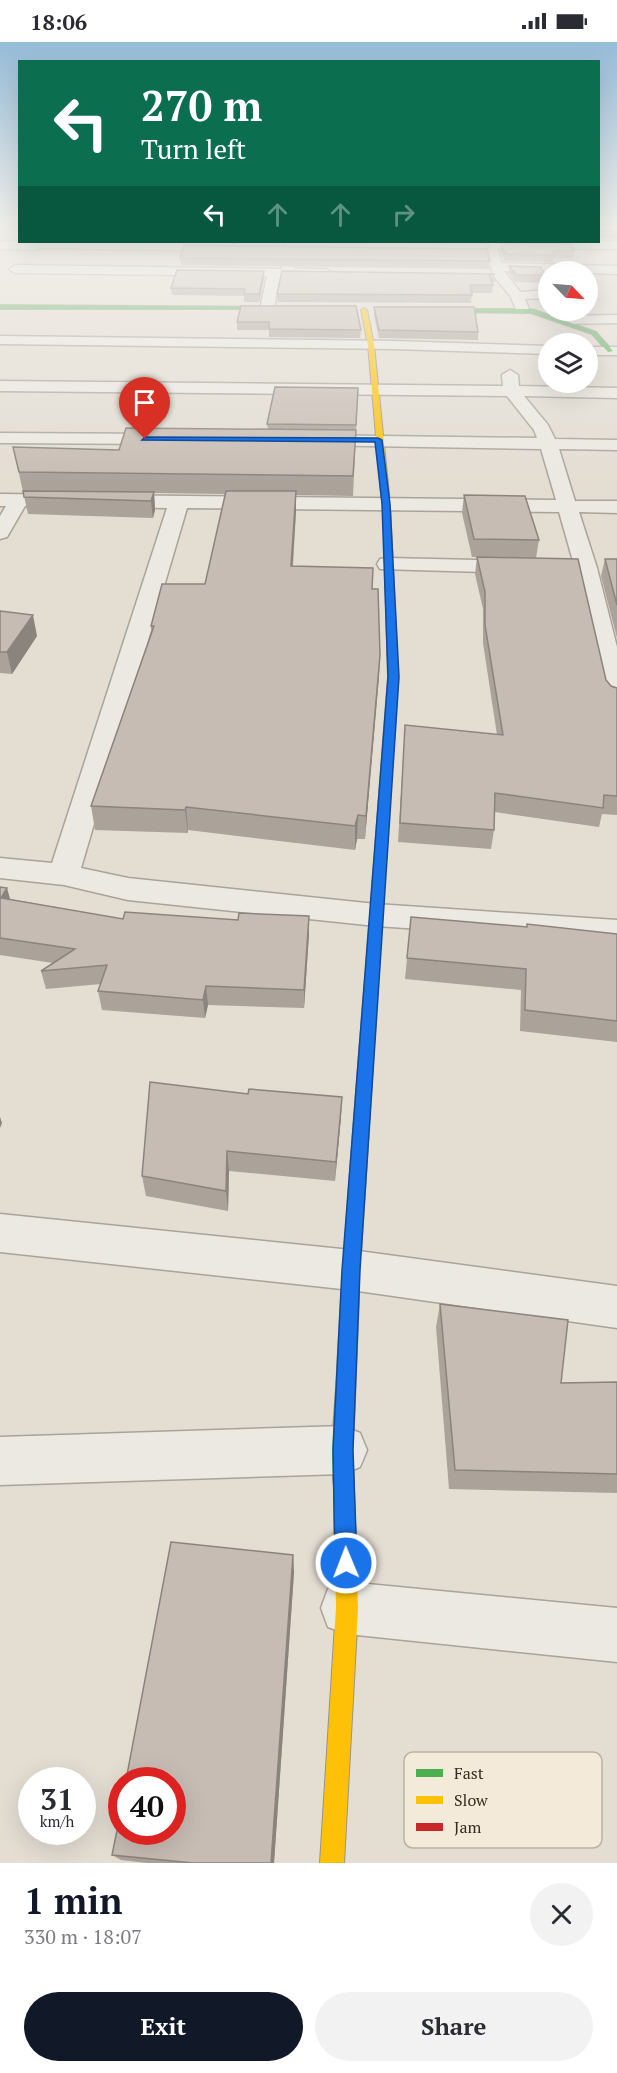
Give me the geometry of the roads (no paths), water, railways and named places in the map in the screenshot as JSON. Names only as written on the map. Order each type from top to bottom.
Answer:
[{"type":"street","points":[[332,1863],[347,1608],[343,1450],[351,1270],[393,677],[386,504],[378,440],[371,345],[365,313]]},
{"type":"street","points":[[598,319],[617,319]]},
{"type":"street","points":[[566,321],[594,333],[614,351]]},
{"type":"street","points":[[0,340],[538,350]]},
{"type":"street","points":[[506,349],[512,391],[542,429],[548,443],[612,657],[617,697]]},
{"type":"street","points":[[598,351],[614,351]]},
{"type":"street","points":[[0,386],[375,388],[617,393]]},
{"type":"street","points":[[3,443],[188,439]]},
{"type":"street","points":[[295,440],[617,445]]},
{"type":"street","points":[[0,532],[10,500],[617,507]]},
{"type":"street","points":[[64,874],[179,502]]},
{"type":"street","points":[[388,564],[540,567]]},
{"type":"street","points":[[563,568],[586,568]]},
{"type":"street","points":[[0,868],[64,874],[128,889],[376,915],[617,931]]},
{"type":"street","points":[[0,1233],[351,1270],[617,1307]]},
{"type":"street","points":[[0,1461],[343,1450]]},
{"type":"street","points":[[347,1608],[617,1635]]}]
